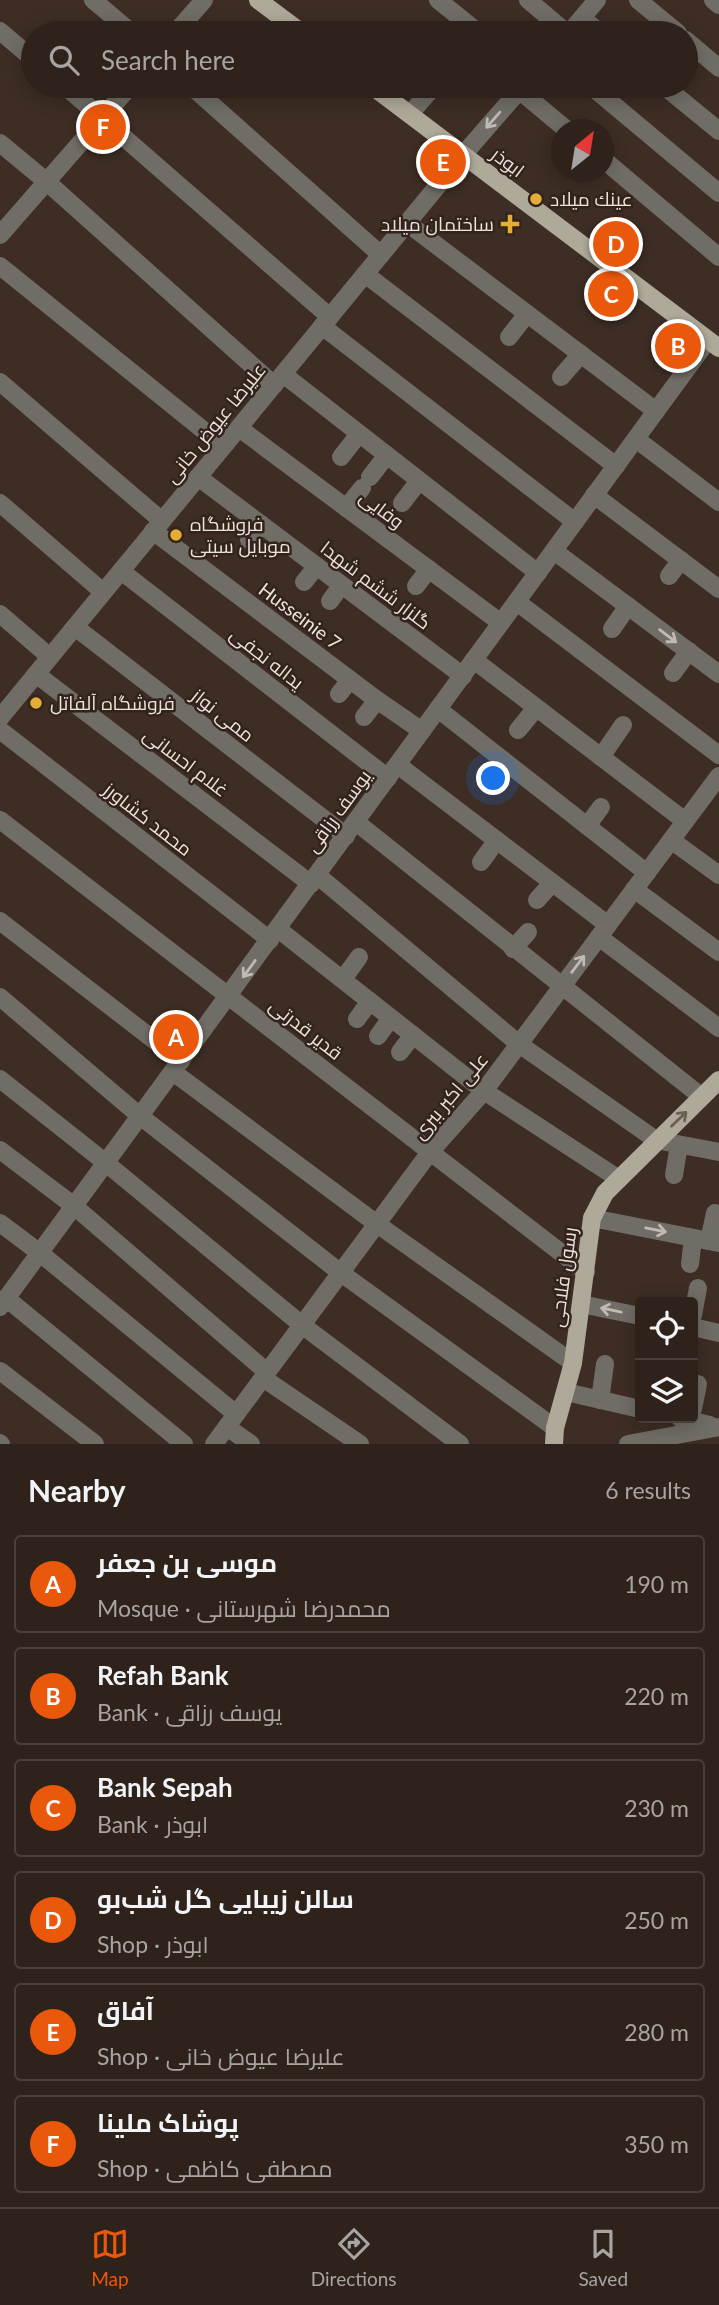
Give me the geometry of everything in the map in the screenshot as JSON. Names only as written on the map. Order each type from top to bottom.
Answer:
[{"type":"main road","points":[[258,0],[286,21]]},
{"type":"main road","name":"ابوذر","points":[[388,98],[714,344]]},
{"type":"main road","name":"رسول فلاحی","points":[[555,1436],[573,1363],[592,1218],[605,1193],[719,1080]]},
{"type":"street","points":[[93,0],[118,21]]},
{"type":"street","points":[[186,21],[204,0]]},
{"type":"street","points":[[438,0],[463,21]]},
{"type":"street","points":[[528,0],[553,21]]},
{"type":"street","points":[[579,21],[597,0]]},
{"type":"street","points":[[638,0],[663,21]]},
{"type":"street","points":[[713,0],[719,5]]},
{"type":"street","points":[[582,18],[586,21]]},
{"type":"street","points":[[0,31],[21,49]]},
{"type":"street","points":[[698,50],[719,68]]},
{"type":"street","points":[[79,98],[326,321],[575,522]]},
{"type":"street","points":[[0,235],[119,98]]},
{"type":"street","points":[[204,98],[381,255]]},
{"type":"street","points":[[410,114],[424,98]]},
{"type":"street","name":"علیرضا عیوض خانی","points":[[0,718],[512,98]]},
{"type":"street","points":[[532,98],[554,119]]},
{"type":"street","points":[[605,98],[719,193]]},
{"type":"street","points":[[679,98],[719,131]]},
{"type":"street","points":[[0,143],[278,379],[359,434],[538,573]]},
{"type":"street","points":[[614,168],[719,257]]},
{"type":"street","points":[[407,223],[656,411]]},
{"type":"street","points":[[0,266],[223,446]]},
{"type":"street","points":[[365,274],[616,466]]},
{"type":"street","points":[[509,337],[527,314]]},
{"type":"street","name":"یوسف رزاقی","points":[[2,1304],[656,411],[714,344]]},
{"type":"street","points":[[561,377],[581,354]]},
{"type":"street","name":"Husseinie 7","points":[[0,382],[158,526],[344,687],[377,700],[422,732]]},
{"type":"street","name":"وفایی","points":[[239,428],[501,623]]},
{"type":"street","points":[[341,457],[359,434]]},
{"type":"street","points":[[636,439],[719,502]]},
{"type":"street","points":[[346,508],[387,455]]},
{"type":"street","name":"گلزار ششم شهدا","points":[[198,477],[463,676]]},
{"type":"street","points":[[402,503],[419,481]]},
{"type":"street","points":[[594,495],[719,589]]},
{"type":"street","points":[[0,503],[103,592]]},
{"type":"street","points":[[249,540],[261,524]]},
{"type":"street","points":[[554,551],[719,674]]},
{"type":"street","points":[[669,576],[681,560]]},
{"type":"street","points":[[304,582],[316,567]]},
{"type":"street","points":[[416,586],[429,569]]},
{"type":"street","name":"یداله نجفی","points":[[121,571],[345,744],[497,840],[552,883],[603,931],[719,1028]]},
{"type":"street","points":[[330,601],[341,586]]},
{"type":"street","points":[[516,602],[719,755]]},
{"type":"street","points":[[612,629],[628,606]]},
{"type":"street","points":[[0,614],[50,657]]},
{"type":"street","name":"ممی نواز","points":[[75,627],[351,829],[465,918],[513,948],[702,1097]]},
{"type":"street","points":[[673,673],[689,651]]},
{"type":"street","points":[[474,660],[685,821]]},
{"type":"street","name":"غلام احسانی","points":[[36,674],[314,879],[412,965],[656,1140]]},
{"type":"street","points":[[345,744],[377,700]]},
{"type":"street","points":[[519,730],[536,708]]},
{"type":"street","points":[[438,709],[647,873]]},
{"type":"street","points":[[601,757],[623,725]]},
{"type":"street","name":"محمد کشاورز","points":[[0,730],[274,934],[343,979],[484,1091],[619,1179]]},
{"type":"street","name":"علی اکبر ببری","points":[[214,1444],[429,1152],[484,1091],[685,821],[716,786]]},
{"type":"street","points":[[587,826],[601,807]]},
{"type":"street","name":"قدیر قدرتی","points":[[0,820],[586,1272]]},
{"type":"street","points":[[481,862],[497,840]]},
{"type":"street","points":[[671,840],[719,875]]},
{"type":"street","points":[[537,900],[552,883]]},
{"type":"street","points":[[635,889],[719,952]]},
{"type":"street","points":[[0,921],[177,1067],[377,1224],[573,1363]]},
{"type":"street","points":[[513,948],[527,932]]},
{"type":"street","points":[[343,979],[359,957]]},
{"type":"street","points":[[0,997],[140,1116],[555,1436]]},
{"type":"street","points":[[357,1019],[370,1001]]},
{"type":"street","points":[[378,1036],[391,1018]]},
{"type":"street","points":[[400,1052],[413,1035]]},
{"type":"street","points":[[0,1079],[302,1325],[460,1444]]},
{"type":"street","points":[[656,1140],[719,1153]]},
{"type":"street","points":[[674,1175],[679,1145]]},
{"type":"street","points":[[0,1150],[74,1206],[265,1375],[360,1444]]},
{"type":"street","points":[[690,1264],[707,1240],[715,1213]]},
{"type":"street","points":[[592,1218],[707,1240]]},
{"type":"street","points":[[0,1223],[40,1253],[232,1420],[251,1444]]},
{"type":"street","points":[[696,1297],[698,1288]]},
{"type":"street","points":[[2,1304],[184,1444]]},
{"type":"street","points":[[581,1304],[635,1315]]},
{"type":"street","points":[[698,1328],[719,1333]]},
{"type":"street","points":[[600,1400],[605,1364]]},
{"type":"street","points":[[0,1371],[95,1444]]},
{"type":"street","points":[[566,1392],[635,1408]]},
{"type":"street","points":[[698,1420],[719,1427]]},
{"type":"street","points":[[628,1444],[719,1427]]},
{"type":"place","name":"پوشاک ملینا","points":[[103,127]]},
{"type":"place","name":"آفاق","points":[[443,162]]},
{"type":"place","name":"عينك ميلاد","points":[[536,199]]},
{"type":"place","name":"ساختمان میلاد","points":[[510,224]]},
{"type":"place","name":"سالن زیبایی گل شب‌بو","points":[[616,244]]},
{"type":"place","name":"Bank Sepah","points":[[611,294]]},
{"type":"place","name":"Refah Bank","points":[[678,346]]},
{"type":"place","name":"فروشگاه موبایل سیتی","points":[[176,535]]},
{"type":"place","name":"فروشگاه آلفاتل","points":[[36,703]]},
{"type":"place","name":"موسی بن جعفر","points":[[176,1037]]}]
